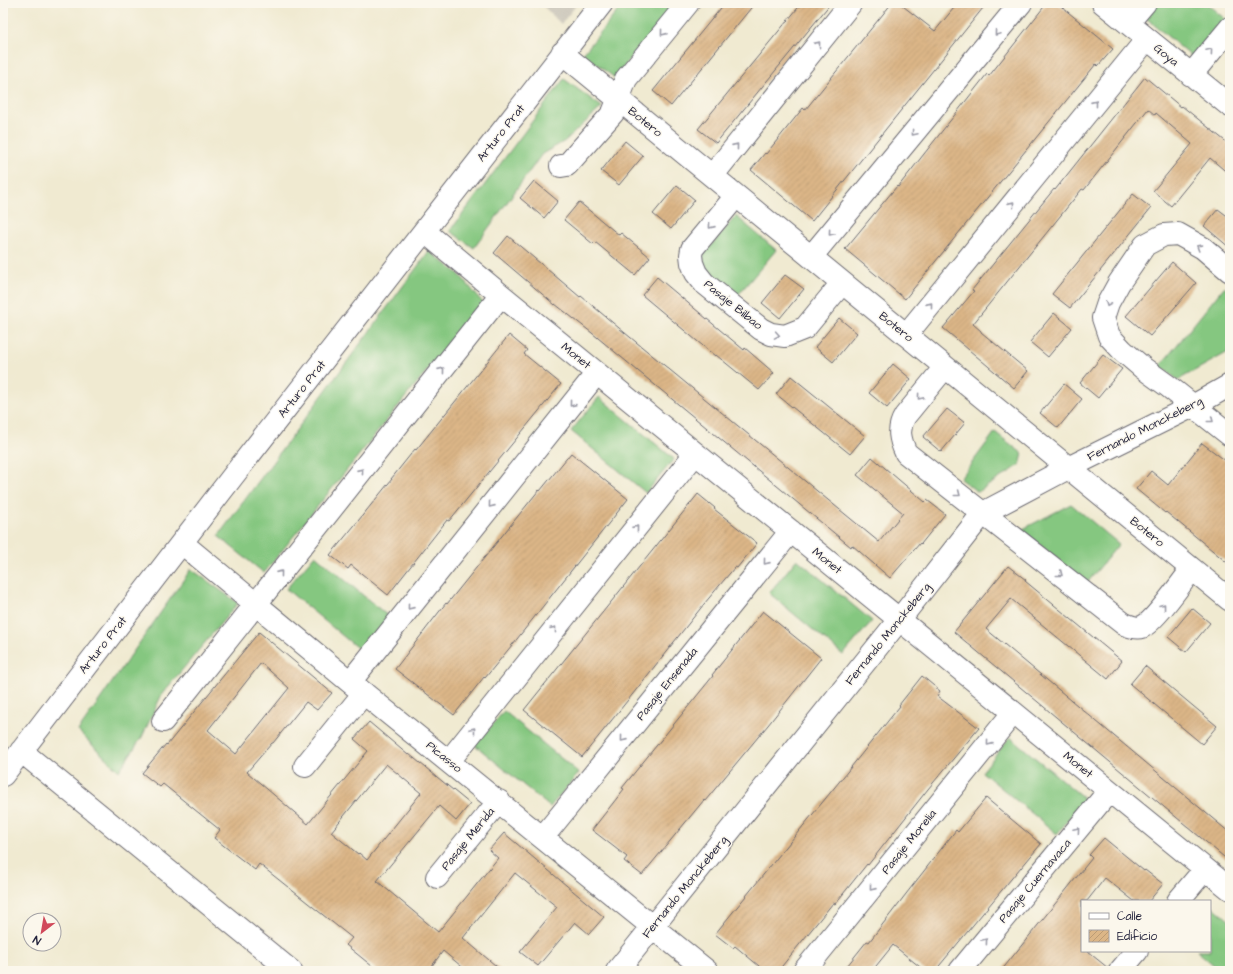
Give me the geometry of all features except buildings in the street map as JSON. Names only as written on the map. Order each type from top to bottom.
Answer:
[{"type":"street","name":"Arturo Prat","points":[[3,775],[602,3]]},
{"type":"street","points":[[561,166],[567,165],[612,113],[619,100],[626,79],[688,3]]},
{"type":"street","points":[[712,176],[851,3]]},
{"type":"street","points":[[810,257],[1021,3]]},
{"type":"street","name":"Goya","points":[[1103,3],[1230,106]]},
{"type":"street","points":[[1128,24],[1145,3]]},
{"type":"street","points":[[1191,75],[1230,28]]},
{"type":"street","points":[[906,335],[1147,39]]},
{"type":"street","name":"Botero","points":[[562,53],[1230,600]]},
{"type":"street","name":"Pasaje Bilbao","points":[[736,196],[692,250],[692,263],[696,273],[704,283],[761,329],[772,334],[785,336],[806,328],[842,283]]},
{"type":"street","name":"Monet","points":[[424,231],[695,454],[1230,889]]},
{"type":"street","points":[[1230,270],[1203,248],[1178,234],[1164,235],[1145,245],[1119,283],[1108,303],[1103,318],[1109,336],[1123,351],[1230,435]]},
{"type":"street","points":[[163,720],[501,295]]},
{"type":"street","points":[[945,367],[901,423],[899,434],[906,453],[1124,624],[1132,627],[1142,627],[1151,621],[1192,569]]},
{"type":"street","points":[[305,766],[357,687],[597,373]]},
{"type":"street","name":"Fernando Monckeberg","points":[[617,971],[900,620],[982,514],[1068,468],[1193,406],[1230,385]]},
{"type":"street","points":[[449,761],[695,454]]},
{"type":"street","name":"Pasaje Ensenada","points":[[543,837],[791,531]]},
{"type":"street","name":"Picasso","points":[[182,543],[707,971]]},
{"type":"street","name":"Pasaje Morelia","points":[[804,971],[1013,713]]},
{"type":"street","points":[[21,751],[291,971]]},
{"type":"street","name":"Pasaje Cuernavaca","points":[[960,971],[1109,791]]},
{"type":"street","name":"Pasaje Merida","points":[[437,877],[499,801]]},
{"type":"street","points":[[1179,900],[1205,869]]},
{"type":"street","points":[[1120,971],[1136,952]]},
{"type":"shaded area","points":[[540,3],[578,3],[561,24]]},
{"type":"green space","points":[[624,3],[675,3],[615,78],[583,54]]},
{"type":"green space","points":[[1157,3],[1206,3],[1225,19],[1192,57],[1145,17]]},
{"type":"green space","points":[[564,79],[602,107],[565,141],[542,154],[474,248],[450,231]]},
{"type":"green space","points":[[736,216],[776,250],[738,295],[704,266],[703,255]]},
{"type":"green space","points":[[429,251],[459,274],[483,303],[466,322],[264,573],[218,536]]},
{"type":"green space","points":[[1224,287],[1230,292],[1230,351],[1178,380],[1160,366]]},
{"type":"green space","points":[[599,397],[674,459],[646,493],[571,431]]},
{"type":"green space","points":[[995,432],[1023,454],[1020,465],[978,492],[960,479]]},
{"type":"green space","points":[[1071,504],[1119,544],[1087,583],[1021,530]]},
{"type":"green space","points":[[315,555],[389,617],[361,651],[286,589]]},
{"type":"green space","points":[[797,559],[872,621],[843,655],[769,593]]},
{"type":"green space","points":[[191,569],[238,603],[162,694],[142,737],[119,771],[78,731]]},
{"type":"green space","points":[[504,711],[579,773],[550,807],[475,745]]},
{"type":"green space","points":[[1010,737],[1085,799],[1057,834],[982,772]]},
{"type":"green space","points":[[1211,905],[1230,921],[1230,971],[1221,971],[1198,952],[1211,952]]}]
